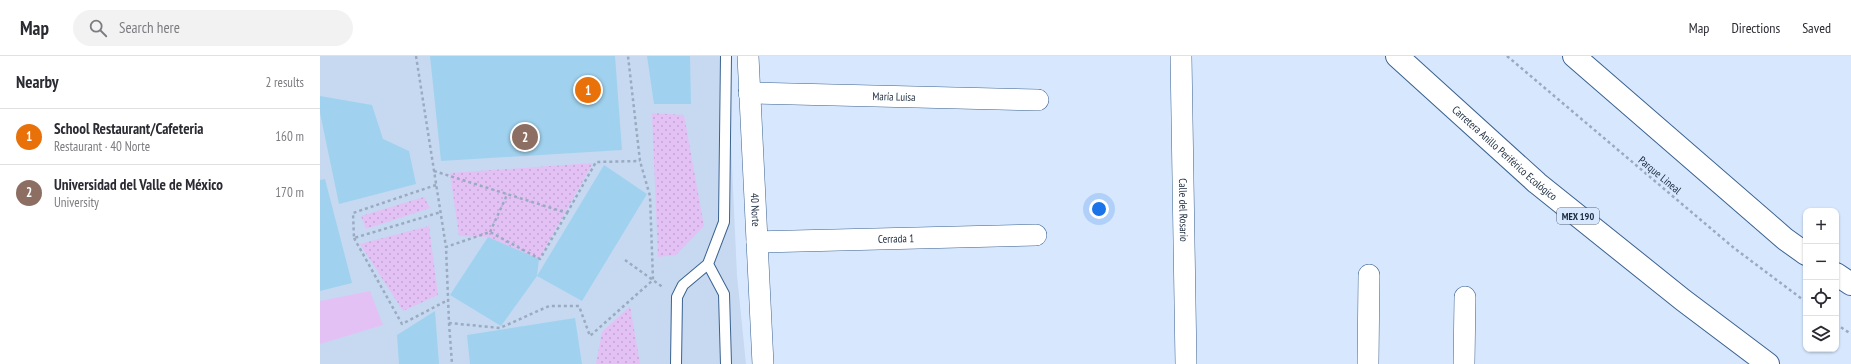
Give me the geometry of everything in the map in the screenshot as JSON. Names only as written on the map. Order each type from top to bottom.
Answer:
[{"type":"highway","name":"Carretera Anillo Periférico Ecológico","points":[[1397,56],[1537,183],[1683,300],[1768,364]]},
{"type":"highway","points":[[1574,56],[1784,239],[1803,252]]},
{"type":"highway","points":[[1839,276],[1851,284]]},
{"type":"street","name":"40 Norte","points":[[748,56],[763,364]]},
{"type":"street","name":"Calle del Rosario","points":[[1181,56],[1186,364]]},
{"type":"street","name":"María Luisa","points":[[749,93],[1038,100]]},
{"type":"street","name":"Cerrada 1","points":[[757,242],[1036,235]]},
{"type":"street","points":[[1368,275],[1368,364]]},
{"type":"street","points":[[1464,364],[1465,297]]},
{"type":"lane","points":[[676,364],[677,297],[683,285],[708,264],[724,222],[726,56]]},
{"type":"lane","points":[[708,264],[724,294],[726,364]]},
{"type":"path","points":[[416,56],[446,247],[452,364]]},
{"type":"path","points":[[628,56],[640,161],[650,196],[653,280]]},
{"type":"path","name":"Parque Lineal","points":[[1507,56],[1734,248],[1803,300]]},
{"type":"path","points":[[490,232],[540,259],[596,162],[640,161]]},
{"type":"path","points":[[434,171],[567,213]]},
{"type":"path","points":[[436,185],[353,213],[354,238],[402,324],[448,300]]},
{"type":"path","points":[[446,247],[490,232],[507,195]]},
{"type":"path","points":[[354,238],[440,212]]},
{"type":"path","points":[[626,260],[677,297]]},
{"type":"path","points":[[449,323],[500,328],[549,306],[580,306],[590,336],[653,280]]},
{"type":"path","points":[[1839,326],[1851,334]]},
{"type":"shaded area","points":[[320,56],[727,56],[737,275],[746,364],[320,364]]},
{"type":"shaded area","points":[[652,113],[684,115],[704,226],[676,255],[658,257]]},
{"type":"shaded area","points":[[593,163],[539,259],[488,237],[459,236],[450,173]]},
{"type":"shaded area","points":[[424,197],[430,208],[366,229],[361,216]]},
{"type":"shaded area","points":[[429,226],[438,295],[403,311],[360,244]]},
{"type":"shaded area","points":[[370,291],[383,325],[320,344],[320,301]]},
{"type":"shaded area","points":[[630,306],[640,364],[596,364],[602,332]]},
{"type":"building","points":[[430,56],[615,56],[622,150],[441,161]]},
{"type":"building","points":[[647,56],[690,56],[691,104],[654,104]]},
{"type":"building","points":[[320,96],[372,105],[383,139],[409,151],[416,184],[339,204],[320,113]]},
{"type":"building","points":[[604,165],[647,194],[582,301],[537,276]]},
{"type":"building","points":[[325,179],[352,283],[320,291],[320,180]]},
{"type":"building","points":[[488,237],[539,259],[537,276],[501,326],[450,295]]},
{"type":"building","points":[[435,311],[439,364],[399,364],[397,335]]},
{"type":"building","points":[[575,318],[582,364],[470,364],[467,335]]},
{"type":"place","name":"School Restaurant/Cafeteria","points":[[588,90]]},
{"type":"place","name":"Universidad del Valle de México","points":[[525,137]]}]
